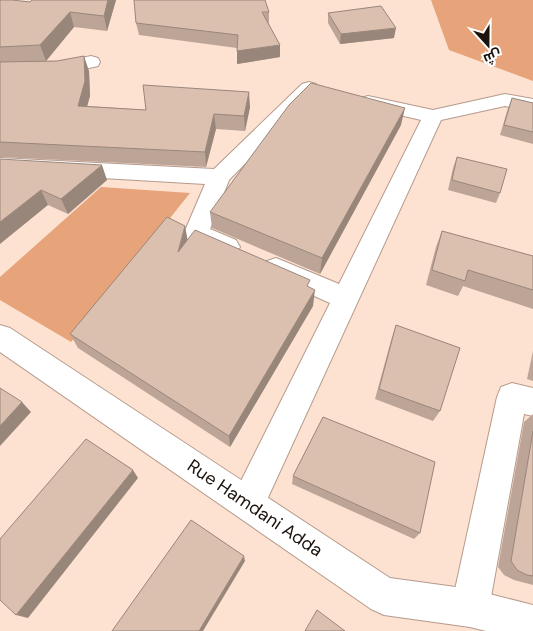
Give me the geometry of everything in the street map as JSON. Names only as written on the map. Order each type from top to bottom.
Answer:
[{"type":"street","points":[[0,70],[62,68],[91,62]]},
{"type":"street","points":[[348,298],[196,233],[219,177],[308,88],[433,116],[505,100],[533,105]]},
{"type":"street","points":[[248,503],[348,298],[433,116]]},
{"type":"street","points":[[0,165],[219,177]]},
{"type":"street","name":"Rue Hamdani Adda","points":[[0,337],[384,596],[470,608],[533,624]]},
{"type":"street","points":[[470,608],[512,397],[533,402]]},
{"type":"shaded area","points":[[431,0],[533,0],[533,81],[449,50]]},
{"type":"shaded area","points":[[101,187],[190,193],[71,342],[0,300],[0,277]]},
{"type":"building","points":[[0,0],[30,2],[32,0],[108,0],[104,16],[70,12],[40,45],[0,47]]},
{"type":"building","points":[[134,0],[265,0],[269,12],[262,12],[280,45],[237,51],[238,35],[136,23]]},
{"type":"building","points":[[381,6],[396,28],[341,34],[328,13]]},
{"type":"building","points":[[84,56],[85,81],[78,106],[146,110],[143,85],[249,92],[244,116],[214,114],[205,152],[0,142],[0,62],[57,61]]},
{"type":"building","points":[[311,83],[405,108],[322,258],[210,212],[289,105]]},
{"type":"building","points":[[512,98],[533,103],[533,132],[504,125]]},
{"type":"building","points":[[457,157],[507,169],[500,193],[452,180]]},
{"type":"building","points":[[0,159],[102,165],[61,199],[41,190],[0,222]]},
{"type":"building","points":[[167,217],[185,226],[178,252],[195,230],[310,280],[307,286],[315,290],[229,436],[70,334]]},
{"type":"building","points":[[442,231],[533,256],[533,290],[468,270],[465,281],[432,270]]},
{"type":"building","points":[[396,325],[460,348],[440,411],[379,389]]},
{"type":"building","points":[[0,388],[22,402],[0,426]]},
{"type":"building","points":[[323,417],[435,462],[420,533],[293,476]]},
{"type":"building","points":[[533,431],[533,576],[517,570],[511,561]]},
{"type":"building","points":[[86,439],[133,470],[16,615],[0,600],[0,539]]},
{"type":"building","points":[[191,520],[244,556],[199,631],[112,631]]},
{"type":"building","points":[[317,610],[345,631],[305,631]]}]
